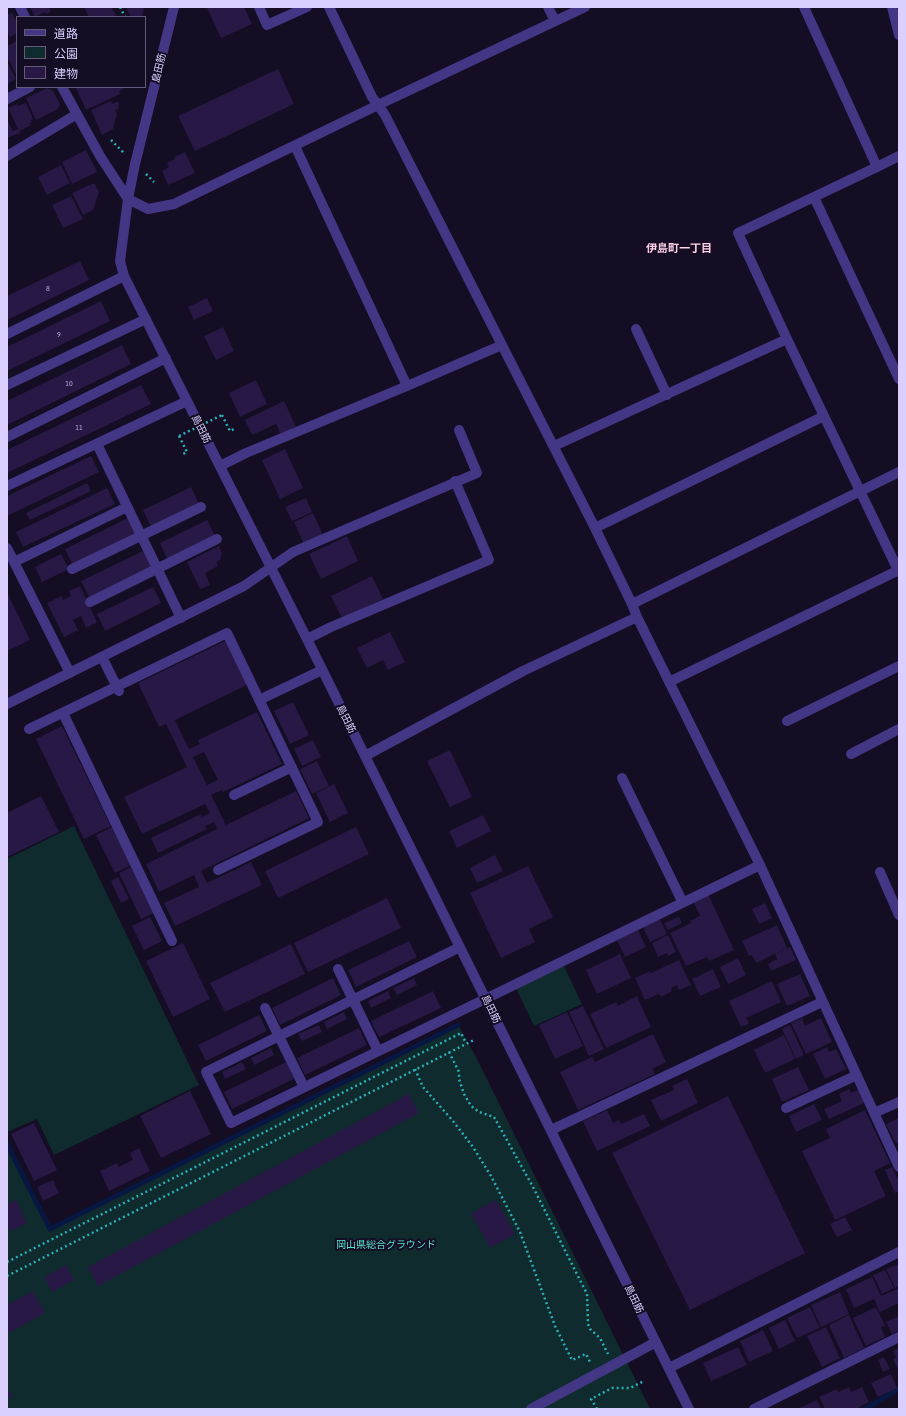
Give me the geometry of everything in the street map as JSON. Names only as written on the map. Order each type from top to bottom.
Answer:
[{"type":"street","points":[[20,7],[24,16]]},
{"type":"street","name":"島田筋","points":[[174,7],[135,164],[128,199],[120,261],[124,276],[307,639],[689,1409]]},
{"type":"street","points":[[259,7],[267,25],[307,7]]},
{"type":"street","points":[[329,7],[372,97],[386,115],[595,528],[637,617],[760,864],[899,1167]]},
{"type":"street","points":[[548,7],[555,21]]},
{"type":"street","points":[[63,88],[100,156],[128,199],[148,209],[174,204],[585,7]]},
{"type":"street","points":[[804,7],[877,167]]},
{"type":"street","points":[[892,7],[899,35]]},
{"type":"street","points":[[7,99],[28,88]]},
{"type":"street","points":[[7,156],[77,114]]},
{"type":"street","points":[[294,146],[407,386]]},
{"type":"street","points":[[669,682],[899,571],[786,339],[738,233],[899,156]]},
{"type":"street","points":[[814,197],[899,379]]},
{"type":"street","points":[[7,334],[124,276]]},
{"type":"street","points":[[7,386],[146,319]]},
{"type":"street","points":[[636,329],[667,395]]},
{"type":"street","points":[[554,446],[786,339]]},
{"type":"street","points":[[220,466],[253,450],[407,386],[502,344]]},
{"type":"street","points":[[7,437],[166,358]]},
{"type":"street","points":[[7,486],[187,402]]},
{"type":"street","points":[[595,528],[824,416]]},
{"type":"street","points":[[7,704],[244,586],[293,552],[477,473],[459,430]]},
{"type":"street","points":[[97,444],[181,618]]},
{"type":"street","points":[[632,604],[899,472]]},
{"type":"street","points":[[307,639],[331,627],[489,560],[456,481]]},
{"type":"street","points":[[14,562],[127,507]]},
{"type":"street","points":[[72,568],[201,507]]},
{"type":"street","points":[[90,602],[217,539]]},
{"type":"street","points":[[7,548],[70,673]]},
{"type":"street","points":[[365,756],[523,671],[637,617]]},
{"type":"street","points":[[29,729],[118,689],[227,633],[318,822],[218,870]]},
{"type":"street","points":[[102,657],[118,689]]},
{"type":"street","points":[[787,721],[899,666]]},
{"type":"street","points":[[259,700],[322,670]]},
{"type":"street","points":[[62,713],[172,941]]},
{"type":"street","points":[[850,754],[899,729]]},
{"type":"street","points":[[234,795],[292,767]]},
{"type":"street","points":[[622,778],[682,901]]},
{"type":"street","points":[[460,947],[206,1072],[231,1123],[760,864]]},
{"type":"street","points":[[880,872],[899,915]]},
{"type":"street","points":[[338,969],[378,1051]]},
{"type":"street","points":[[551,1130],[822,1002]]},
{"type":"street","points":[[265,1008],[304,1087]]},
{"type":"street","points":[[786,1108],[857,1075]]},
{"type":"street","points":[[874,1113],[899,1102]]},
{"type":"street","points":[[669,1368],[899,1252]]},
{"type":"street","points":[[754,1409],[899,1338]]},
{"type":"street","points":[[531,1409],[656,1342]]},
{"type":"path","points":[[120,7],[124,16]]},
{"type":"path","points":[[183,454],[187,452],[179,436],[222,415],[230,431],[234,429]]},
{"type":"path","points":[[7,1262],[461,1033],[466,1043]]},
{"type":"path","points":[[7,1276],[474,1040]]},
{"type":"path","points":[[450,1052],[459,1072],[459,1079],[464,1094],[471,1106],[479,1112],[494,1117],[533,1187],[587,1294],[588,1324],[590,1329],[600,1338],[614,1365]]},
{"type":"path","points":[[415,1069],[423,1086],[473,1147],[491,1176],[520,1232],[555,1326],[572,1360],[586,1354],[590,1362]]},
{"type":"path","points":[[597,1409],[592,1399],[612,1388],[630,1388],[644,1381]]},
{"type":"green space","points":[[74,826],[199,1085],[54,1155],[37,1119],[7,1132],[7,859]]},
{"type":"green space","points":[[564,966],[582,1004],[534,1026],[516,988]]},
{"type":"green space","name":"岡山県総合グラウンド","points":[[459,1026],[477,1059],[650,1409],[7,1409],[7,1148],[49,1231]]},
{"type":"building","points":[[30,7],[49,7],[51,12],[46,14],[45,12],[34,16]]},
{"type":"building","points":[[84,7],[111,7],[116,16],[88,16]]},
{"type":"building","points":[[126,7],[144,7],[142,16],[130,16]]},
{"type":"building","points":[[244,7],[252,24],[221,38],[207,8]]},
{"type":"building","points":[[12,13],[16,21],[16,34],[10,37],[7,30],[7,15]]},
{"type":"building","points":[[16,42],[16,74],[7,57],[7,46]]},
{"type":"building","points":[[7,61],[16,79],[7,84]]},
{"type":"building","points":[[278,69],[294,104],[195,151],[178,116]]},
{"type":"building","points":[[47,88],[53,91],[60,104],[58,109],[36,120],[26,98]]},
{"type":"building","points":[[76,88],[124,88],[119,91],[120,94],[86,110]]},
{"type":"building","points":[[111,101],[112,104],[118,101],[118,109],[115,110],[117,114],[113,129],[102,135],[91,110]]},
{"type":"building","points":[[26,103],[33,119],[30,123],[31,125],[19,131],[8,108],[17,104],[18,106]]},
{"type":"building","points":[[7,120],[13,131],[18,129],[20,133],[7,138]]},
{"type":"building","points":[[86,150],[97,172],[72,184],[62,162]]},
{"type":"building","points":[[185,152],[195,173],[168,185],[162,171],[169,167],[167,163],[175,159],[174,157]]},
{"type":"building","points":[[61,165],[70,183],[47,195],[38,177]]},
{"type":"building","points":[[94,183],[99,192],[93,210],[83,215],[72,193]]},
{"type":"building","points":[[71,196],[83,219],[63,228],[52,205]]},
{"type":"building","points":[[80,261],[89,280],[7,320],[7,296]]},
{"type":"building","points":[[207,298],[213,311],[194,320],[188,307]]},
{"type":"building","points":[[101,301],[110,321],[7,371],[7,347]]},
{"type":"building","points":[[223,327],[234,351],[216,360],[204,336]]},
{"type":"building","points":[[122,345],[131,364],[7,425],[7,401]]},
{"type":"building","points":[[256,380],[267,404],[240,417],[229,393]]},
{"type":"building","points":[[141,385],[151,404],[7,473],[7,450]]},
{"type":"building","points":[[284,401],[296,427],[281,435],[276,424],[252,435],[245,420]]},
{"type":"building","points":[[285,449],[303,488],[280,499],[262,460]]},
{"type":"building","points":[[91,456],[99,472],[7,516],[7,496]]},
{"type":"building","points":[[87,483],[91,491],[30,520],[26,513]]},
{"type":"building","points":[[191,487],[199,504],[151,527],[143,510]]},
{"type":"building","points":[[107,488],[115,504],[23,547],[16,532]]},
{"type":"building","points":[[306,498],[312,512],[292,521],[285,507]]},
{"type":"building","points":[[313,513],[323,535],[304,544],[294,522]]},
{"type":"building","points":[[128,518],[135,534],[72,564],[65,549]]},
{"type":"building","points":[[207,520],[215,536],[167,559],[160,543]]},
{"type":"building","points":[[347,536],[358,561],[321,579],[309,554]]},
{"type":"building","points":[[219,546],[222,553],[220,560],[216,562],[218,566],[205,573],[210,585],[200,589],[187,562]]},
{"type":"building","points":[[143,551],[151,567],[89,597],[81,581]]},
{"type":"building","points":[[61,554],[69,569],[42,582],[35,567]]},
{"type":"building","points":[[372,576],[383,599],[342,618],[331,596]]},
{"type":"building","points":[[80,586],[97,622],[86,628],[81,616],[73,620],[78,630],[64,637],[47,603],[62,596],[63,600],[71,596],[69,591]]},
{"type":"building","points":[[153,587],[161,603],[105,631],[97,614]]},
{"type":"building","points":[[7,592],[30,640],[7,651]]},
{"type":"building","points":[[390,632],[405,662],[388,670],[383,660],[367,668],[357,648]]},
{"type":"building","points":[[227,640],[249,684],[175,720],[189,749],[200,744],[198,740],[257,712],[282,764],[223,792],[222,790],[211,795],[226,825],[296,791],[309,818],[201,871],[207,883],[251,862],[262,885],[175,926],[164,903],[199,887],[194,875],[159,892],[146,864],[217,829],[214,822],[205,826],[207,829],[158,853],[151,838],[201,814],[202,817],[210,813],[205,804],[142,834],[124,797],[187,767],[166,724],[159,727],[138,683]],"holes":[[[204,752],[218,780],[207,785],[193,757]]]},
{"type":"building","points":[[293,702],[309,735],[290,744],[274,711]]},
{"type":"building","points":[[62,726],[111,826],[84,839],[36,739]]},
{"type":"building","points":[[313,740],[321,757],[302,766],[294,749]]},
{"type":"building","points":[[450,750],[472,797],[450,807],[427,761]]},
{"type":"building","points":[[317,761],[329,786],[312,794],[300,769]]},
{"type":"building","points":[[334,784],[348,813],[330,822],[316,793]]},
{"type":"building","points":[[41,796],[59,832],[7,857],[7,813]]},
{"type":"building","points":[[483,815],[491,831],[457,848],[449,831]]},
{"type":"building","points":[[112,827],[131,865],[115,873],[96,835]]},
{"type":"building","points":[[356,827],[369,854],[278,898],[265,871]]},
{"type":"building","points":[[495,855],[503,871],[477,883],[470,868]]},
{"type":"building","points":[[528,866],[553,917],[529,929],[535,942],[501,958],[470,893]]},
{"type":"building","points":[[131,867],[154,913],[141,919],[119,873]]},
{"type":"building","points":[[118,877],[129,899],[121,903],[111,881]]},
{"type":"building","points":[[708,894],[734,950],[709,961],[707,957],[686,966],[670,933],[691,923],[690,921],[700,916],[693,901]]},
{"type":"building","points":[[387,898],[401,928],[308,972],[294,943]]},
{"type":"building","points":[[765,903],[772,918],[759,924],[752,909]]},
{"type":"building","points":[[150,917],[162,941],[144,950],[132,926]]},
{"type":"building","points":[[679,917],[682,923],[668,930],[664,923]]},
{"type":"building","points":[[660,919],[667,934],[650,942],[643,927]]},
{"type":"building","points":[[777,925],[787,948],[756,963],[752,955],[749,956],[742,941]]},
{"type":"building","points":[[638,930],[646,947],[625,957],[617,940]]},
{"type":"building","points":[[668,935],[676,952],[668,956],[667,953],[658,957],[652,943]]},
{"type":"building","points":[[409,941],[417,957],[356,987],[348,970]]},
{"type":"building","points":[[183,943],[210,999],[173,1017],[146,961]]},
{"type":"building","points":[[291,944],[305,974],[225,1012],[210,983]]},
{"type":"building","points":[[790,947],[796,960],[771,971],[768,964],[777,959],[775,954]]},
{"type":"building","points":[[620,954],[631,978],[597,994],[586,970]]},
{"type":"building","points":[[738,958],[746,975],[728,984],[720,967]]},
{"type":"building","points":[[679,960],[691,985],[679,990],[677,985],[671,988],[672,991],[661,997],[659,994],[645,1000],[635,978],[650,971],[651,973]]},
{"type":"building","points":[[713,969],[721,987],[700,996],[692,979]]},
{"type":"building","points":[[800,974],[810,996],[787,1006],[777,984]]},
{"type":"building","points":[[333,978],[341,995],[280,1025],[272,1008]]},
{"type":"building","points":[[414,978],[417,985],[397,995],[393,988]]},
{"type":"building","points":[[772,981],[781,1002],[746,1018],[749,1024],[741,1027],[729,1001]]},
{"type":"building","points":[[388,991],[391,998],[371,1008],[368,1001]]},
{"type":"building","points":[[433,991],[441,1008],[379,1037],[371,1021]]},
{"type":"building","points":[[637,996],[651,1027],[606,1048],[590,1014],[616,1002],[618,1006]]},
{"type":"building","points":[[583,1006],[604,1049],[589,1056],[569,1012]]},
{"type":"building","points":[[344,1012],[347,1019],[327,1029],[324,1022]]},
{"type":"building","points":[[567,1012],[583,1046],[555,1059],[539,1025]]},
{"type":"building","points":[[259,1015],[267,1031],[206,1061],[198,1045]]},
{"type":"building","points":[[802,1018],[805,1026],[821,1018],[832,1042],[806,1054],[791,1023]]},
{"type":"building","points":[[319,1025],[322,1032],[302,1041],[298,1034]]},
{"type":"building","points":[[790,1025],[804,1055],[796,1059],[782,1029]]},
{"type":"building","points":[[359,1028],[367,1045],[305,1075],[297,1058]]},
{"type":"building","points":[[653,1034],[666,1062],[652,1069],[655,1074],[578,1110],[560,1072],[592,1057],[595,1062]]},
{"type":"building","points":[[784,1035],[795,1059],[765,1073],[754,1050]]},
{"type":"building","points":[[827,1047],[829,1052],[836,1049],[846,1069],[825,1079],[813,1054]]},
{"type":"building","points":[[271,1048],[274,1055],[254,1065],[251,1058]]},
{"type":"building","points":[[242,1062],[246,1069],[225,1079],[222,1072]]},
{"type":"building","points":[[286,1062],[294,1079],[232,1109],[224,1092]]},
{"type":"building","points":[[798,1067],[809,1090],[782,1102],[772,1079]]},
{"type":"building","points":[[687,1079],[698,1103],[661,1121],[651,1100],[674,1090],[672,1086]]},
{"type":"building","points":[[849,1089],[851,1093],[858,1090],[864,1103],[829,1119],[824,1109],[842,1101],[839,1094]]},
{"type":"building","points":[[190,1091],[211,1134],[161,1158],[140,1116]]},
{"type":"building","points":[[409,1094],[419,1113],[98,1286],[88,1267]]},
{"type":"building","points":[[728,1096],[805,1253],[690,1310],[612,1153]]},
{"type":"building","points":[[814,1104],[822,1120],[796,1132],[789,1116]]},
{"type":"building","points":[[607,1110],[613,1123],[619,1120],[621,1124],[644,1114],[650,1126],[597,1151],[583,1121]]},
{"type":"building","points":[[865,1110],[890,1163],[874,1171],[886,1196],[835,1220],[802,1151],[830,1138],[826,1129]]},
{"type":"building","points":[[899,1118],[899,1142],[896,1144],[886,1124]]},
{"type":"building","points":[[34,1123],[57,1170],[34,1181],[11,1134]]},
{"type":"building","points":[[139,1148],[150,1171],[109,1191],[100,1171],[117,1163],[118,1167],[133,1160],[130,1153]]},
{"type":"building","points":[[892,1167],[899,1182],[899,1191],[895,1193],[885,1170]]},
{"type":"building","points":[[53,1180],[59,1193],[43,1201],[37,1187]]},
{"type":"building","points":[[16,1200],[27,1223],[11,1231],[7,1222],[7,1204]]},
{"type":"building","points":[[496,1200],[515,1234],[490,1248],[471,1213]]},
{"type":"building","points":[[845,1217],[852,1230],[837,1237],[830,1224]]},
{"type":"building","points":[[899,1264],[899,1286],[895,1288],[886,1269]]},
{"type":"building","points":[[66,1265],[74,1280],[52,1292],[44,1277]]},
{"type":"building","points":[[885,1270],[894,1288],[882,1294],[873,1275]]},
{"type":"building","points":[[872,1277],[881,1296],[899,1288],[899,1303],[880,1312],[874,1299],[854,1308],[846,1289]]},
{"type":"building","points":[[33,1291],[45,1313],[7,1334],[7,1305]]},
{"type":"building","points":[[840,1292],[849,1314],[821,1327],[811,1305]]},
{"type":"building","points":[[810,1307],[820,1328],[797,1338],[787,1318]]},
{"type":"building","points":[[876,1307],[885,1326],[881,1327],[885,1337],[866,1346],[853,1318]]},
{"type":"building","points":[[849,1315],[864,1348],[844,1358],[829,1325]]},
{"type":"building","points":[[899,1316],[899,1330],[892,1334],[886,1322]]},
{"type":"building","points":[[785,1320],[795,1341],[779,1349],[769,1328]]},
{"type":"building","points":[[826,1327],[840,1358],[822,1367],[807,1336]]},
{"type":"building","points":[[763,1330],[773,1351],[749,1362],[740,1341]]},
{"type":"building","points":[[738,1347],[747,1365],[711,1381],[703,1363]]},
{"type":"building","points":[[899,1348],[899,1372],[893,1359],[896,1357],[893,1351]]},
{"type":"building","points":[[884,1357],[890,1369],[883,1372],[878,1360]]},
{"type":"building","points":[[891,1374],[897,1388],[878,1397],[871,1383]]},
{"type":"building","points":[[7,1387],[12,1397],[7,1399]]},
{"type":"building","points":[[849,1387],[851,1392],[862,1387],[869,1402],[859,1407],[860,1409],[825,1409],[819,1397],[837,1389],[838,1392]]},
{"type":"building","points":[[817,1400],[821,1409],[797,1409]]},
{"type":"waterway","points":[[7,1144],[50,1229],[458,1025]]},
{"type":"waterway","points":[[865,1409],[899,1389]]},
{"type":"district","name":"伊島町一丁目","points":[[679,249]]}]
